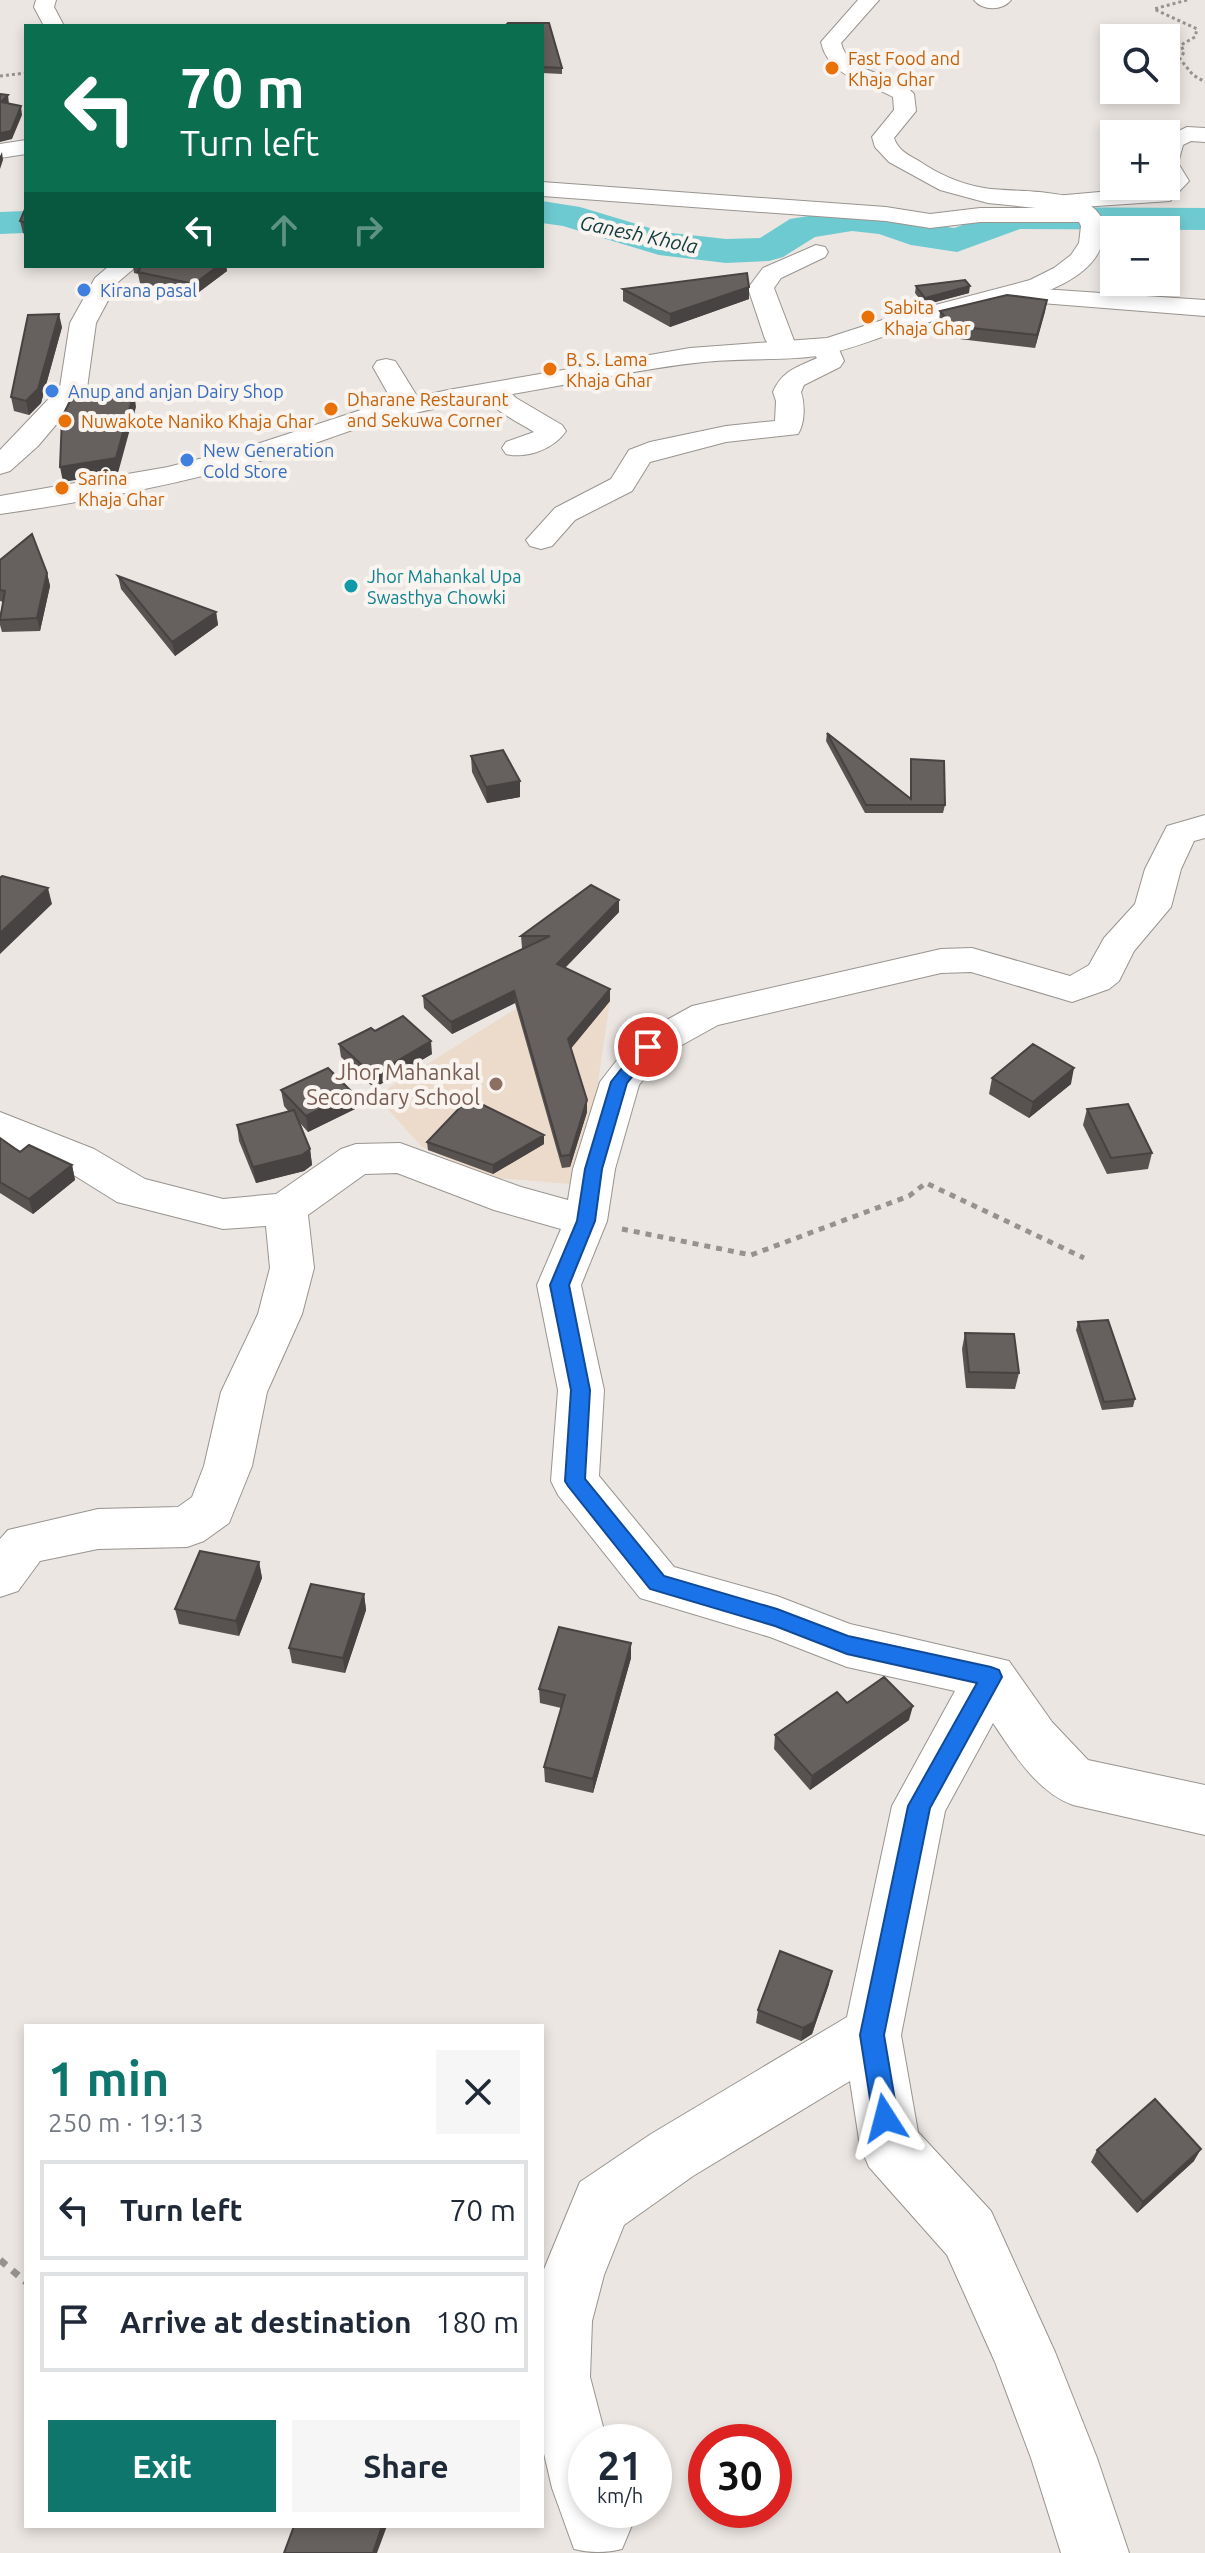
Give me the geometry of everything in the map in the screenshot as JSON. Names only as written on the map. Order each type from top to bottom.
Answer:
[{"type":"street","points":[[46,0],[44,7],[53,24]]},
{"type":"street","points":[[869,0],[831,42],[831,51],[840,64],[903,94],[905,111],[883,137],[888,150],[924,175],[968,192],[993,197],[1063,201],[1131,200],[1162,196],[1177,181],[1167,163],[1173,142],[1187,134],[1205,135]]},
{"type":"street","points":[[984,0],[993,3],[1001,0]]},
{"type":"street","points":[[0,151],[24,147]]},
{"type":"street","points":[[545,164],[549,189],[716,204],[875,213],[930,221],[980,215],[1089,219]]},
{"type":"street","points":[[0,505],[80,495],[155,480],[409,406],[694,355],[821,347],[913,317],[1012,295],[1070,270],[1082,260],[1092,243],[1089,219],[1063,201]]},
{"type":"street","points":[[785,351],[774,336],[772,319],[762,305],[761,288],[772,273],[816,252]]},
{"type":"street","points":[[0,465],[28,440],[73,388],[83,323],[108,278],[122,268]]},
{"type":"street","points":[[1012,295],[1205,308]]},
{"type":"street","points":[[541,540],[565,514],[622,485],[639,456],[726,434],[788,428],[790,401],[787,392],[792,380],[831,361],[829,353],[821,347]]},
{"type":"street","points":[[386,367],[409,406]]},
{"type":"street","points":[[493,391],[506,404],[552,431],[539,442],[516,448]]},
{"type":"street","points":[[1205,826],[1180,834],[1163,869],[1153,907],[1117,946],[1105,972],[1095,980],[1072,989],[972,960],[941,961],[706,1015],[648,1047],[620,1082],[594,1169],[586,1221],[559,1285],[581,1390],[575,1481],[658,1583],[777,1618],[847,1645],[991,1677],[1033,1739],[1073,1781],[1205,1810]]},
{"type":"street","points":[[0,1126],[79,1159],[132,1191],[223,1214],[286,1209],[356,1159],[400,1158],[509,1199],[586,1221]]},
{"type":"street","points":[[0,1576],[25,1544],[98,1529],[187,1527],[212,1509],[228,1466],[244,1392],[280,1314],[292,1268],[286,1209]]},
{"type":"street","points":[[991,1677],[919,1806],[872,2035],[890,2146],[969,2233],[1028,2365],[1064,2458],[1095,2553]]},
{"type":"street","points":[[570,2424],[558,2377],[560,2321],[573,2275],[602,2204],[672,2155],[872,2035]]},
{"type":"path","points":[[1187,0],[1154,9],[1197,29],[1195,37],[1181,45],[1184,52],[1180,59],[1193,75],[1205,82]]},
{"type":"path","points":[[0,76],[24,73]]},
{"type":"path","points":[[586,1221],[751,1255],[909,1196],[926,1183],[1084,1258]]},
{"type":"path","points":[[0,2260],[24,2280]]},
{"type":"shaded area","name":"Jhor Mahankal Secondary School","points":[[570,975],[610,1001],[589,1142],[580,1177],[569,1184],[487,1177],[422,1147],[376,1096]]},
{"type":"building","points":[[549,23],[562,68],[544,67],[544,24],[507,24]]},
{"type":"building","points":[[0,94],[8,95],[1,102],[21,106],[11,131],[0,133]]},
{"type":"building","points":[[140,268],[215,268],[194,284],[138,272]]},
{"type":"building","points":[[747,273],[749,287],[670,314],[623,289]]},
{"type":"building","points":[[965,280],[970,286],[925,298],[916,286]]},
{"type":"building","points":[[1007,295],[1047,300],[1037,335],[953,326],[940,311]]},
{"type":"building","points":[[59,314],[38,389],[26,401],[11,397],[28,315]]},
{"type":"building","points":[[134,392],[116,458],[60,467],[62,417],[74,393]]},
{"type":"building","points":[[32,534],[47,573],[37,618],[0,620],[5,591],[0,590],[0,560]]},
{"type":"building","points":[[118,576],[216,612],[172,642]]},
{"type":"building","points":[[827,733],[911,799],[911,759],[944,761],[945,805],[866,805]]},
{"type":"building","points":[[503,750],[520,781],[486,787],[471,756]]},
{"type":"building","points":[[0,878],[48,888],[0,933]]},
{"type":"building","points":[[591,885],[619,900],[557,964],[610,989],[568,1039],[587,1100],[570,1155],[561,1156],[514,991],[451,1022],[423,996],[550,936],[521,936]]},
{"type":"building","points":[[403,1016],[431,1041],[373,1075],[339,1044],[371,1028],[375,1031]]},
{"type":"building","points":[[1033,1044],[1074,1068],[1033,1102],[992,1078]]},
{"type":"building","points":[[328,1068],[353,1093],[306,1116],[281,1090]]},
{"type":"building","points":[[469,1098],[544,1135],[493,1165],[427,1142]]},
{"type":"building","points":[[1128,1104],[1152,1153],[1111,1158],[1087,1109]]},
{"type":"building","points":[[294,1110],[310,1149],[302,1155],[253,1167],[237,1125]]},
{"type":"building","points":[[0,1138],[20,1152],[29,1145],[72,1165],[29,1199],[0,1182]]},
{"type":"building","points":[[1108,1320],[1135,1399],[1104,1402],[1078,1322]]},
{"type":"building","points":[[965,1333],[1014,1334],[1019,1373],[969,1372]]},
{"type":"building","points":[[200,1551],[259,1562],[236,1621],[175,1609]]},
{"type":"building","points":[[311,1584],[364,1594],[343,1658],[289,1648]]},
{"type":"building","points":[[559,1627],[631,1643],[593,1779],[544,1767],[565,1695],[539,1689]]},
{"type":"building","points":[[884,1677],[913,1706],[812,1776],[775,1735],[837,1692],[847,1703]]},
{"type":"building","points":[[780,1951],[832,1971],[814,2022],[803,2028],[758,2010]]},
{"type":"building","points":[[1155,2099],[1201,2149],[1143,2202],[1097,2150]]},
{"type":"building","points":[[293,2528],[381,2528],[373,2553],[284,2553]]},
{"type":"waterway","name":"Ganesh Khola","points":[[544,212],[567,215],[659,243],[726,251],[769,249],[804,227],[852,220],[886,223],[911,233],[957,240],[1015,218],[1205,219]]},
{"type":"waterway","name":"Ganesh Khola","points":[[0,223],[24,222]]},
{"type":"place","name":"Fast Food and Khaja Ghar","points":[[832,68]]},
{"type":"place","name":"Kirana pasal","points":[[84,290]]},
{"type":"place","name":"Sabita Khaja Ghar","points":[[868,317]]},
{"type":"place","name":"B. S. Lama Khaja Ghar","points":[[550,369]]},
{"type":"place","name":"Anup and anjan Dairy Shop","points":[[52,391]]},
{"type":"place","name":"Dharane Restaurant and Sekuwa Corner","points":[[331,409]]},
{"type":"place","name":"Nuwakote Naniko Khaja Ghar","points":[[65,421]]},
{"type":"place","name":"New Generation Cold Store","points":[[187,460]]},
{"type":"place","name":"Sarina Khaja Ghar","points":[[62,488]]},
{"type":"place","name":"Jhor Mahankal Upa Swasthya Chowki","points":[[351,586]]},
{"type":"place","name":"Jhor Mahankal Secondary School","points":[[496,1084]]},
{"type":"route","points":[[648,1047],[620,1082],[594,1169],[586,1221],[559,1285],[581,1390],[575,1481],[658,1583],[777,1618],[847,1645],[991,1677],[919,1806],[872,2035],[885,2118]]}]
